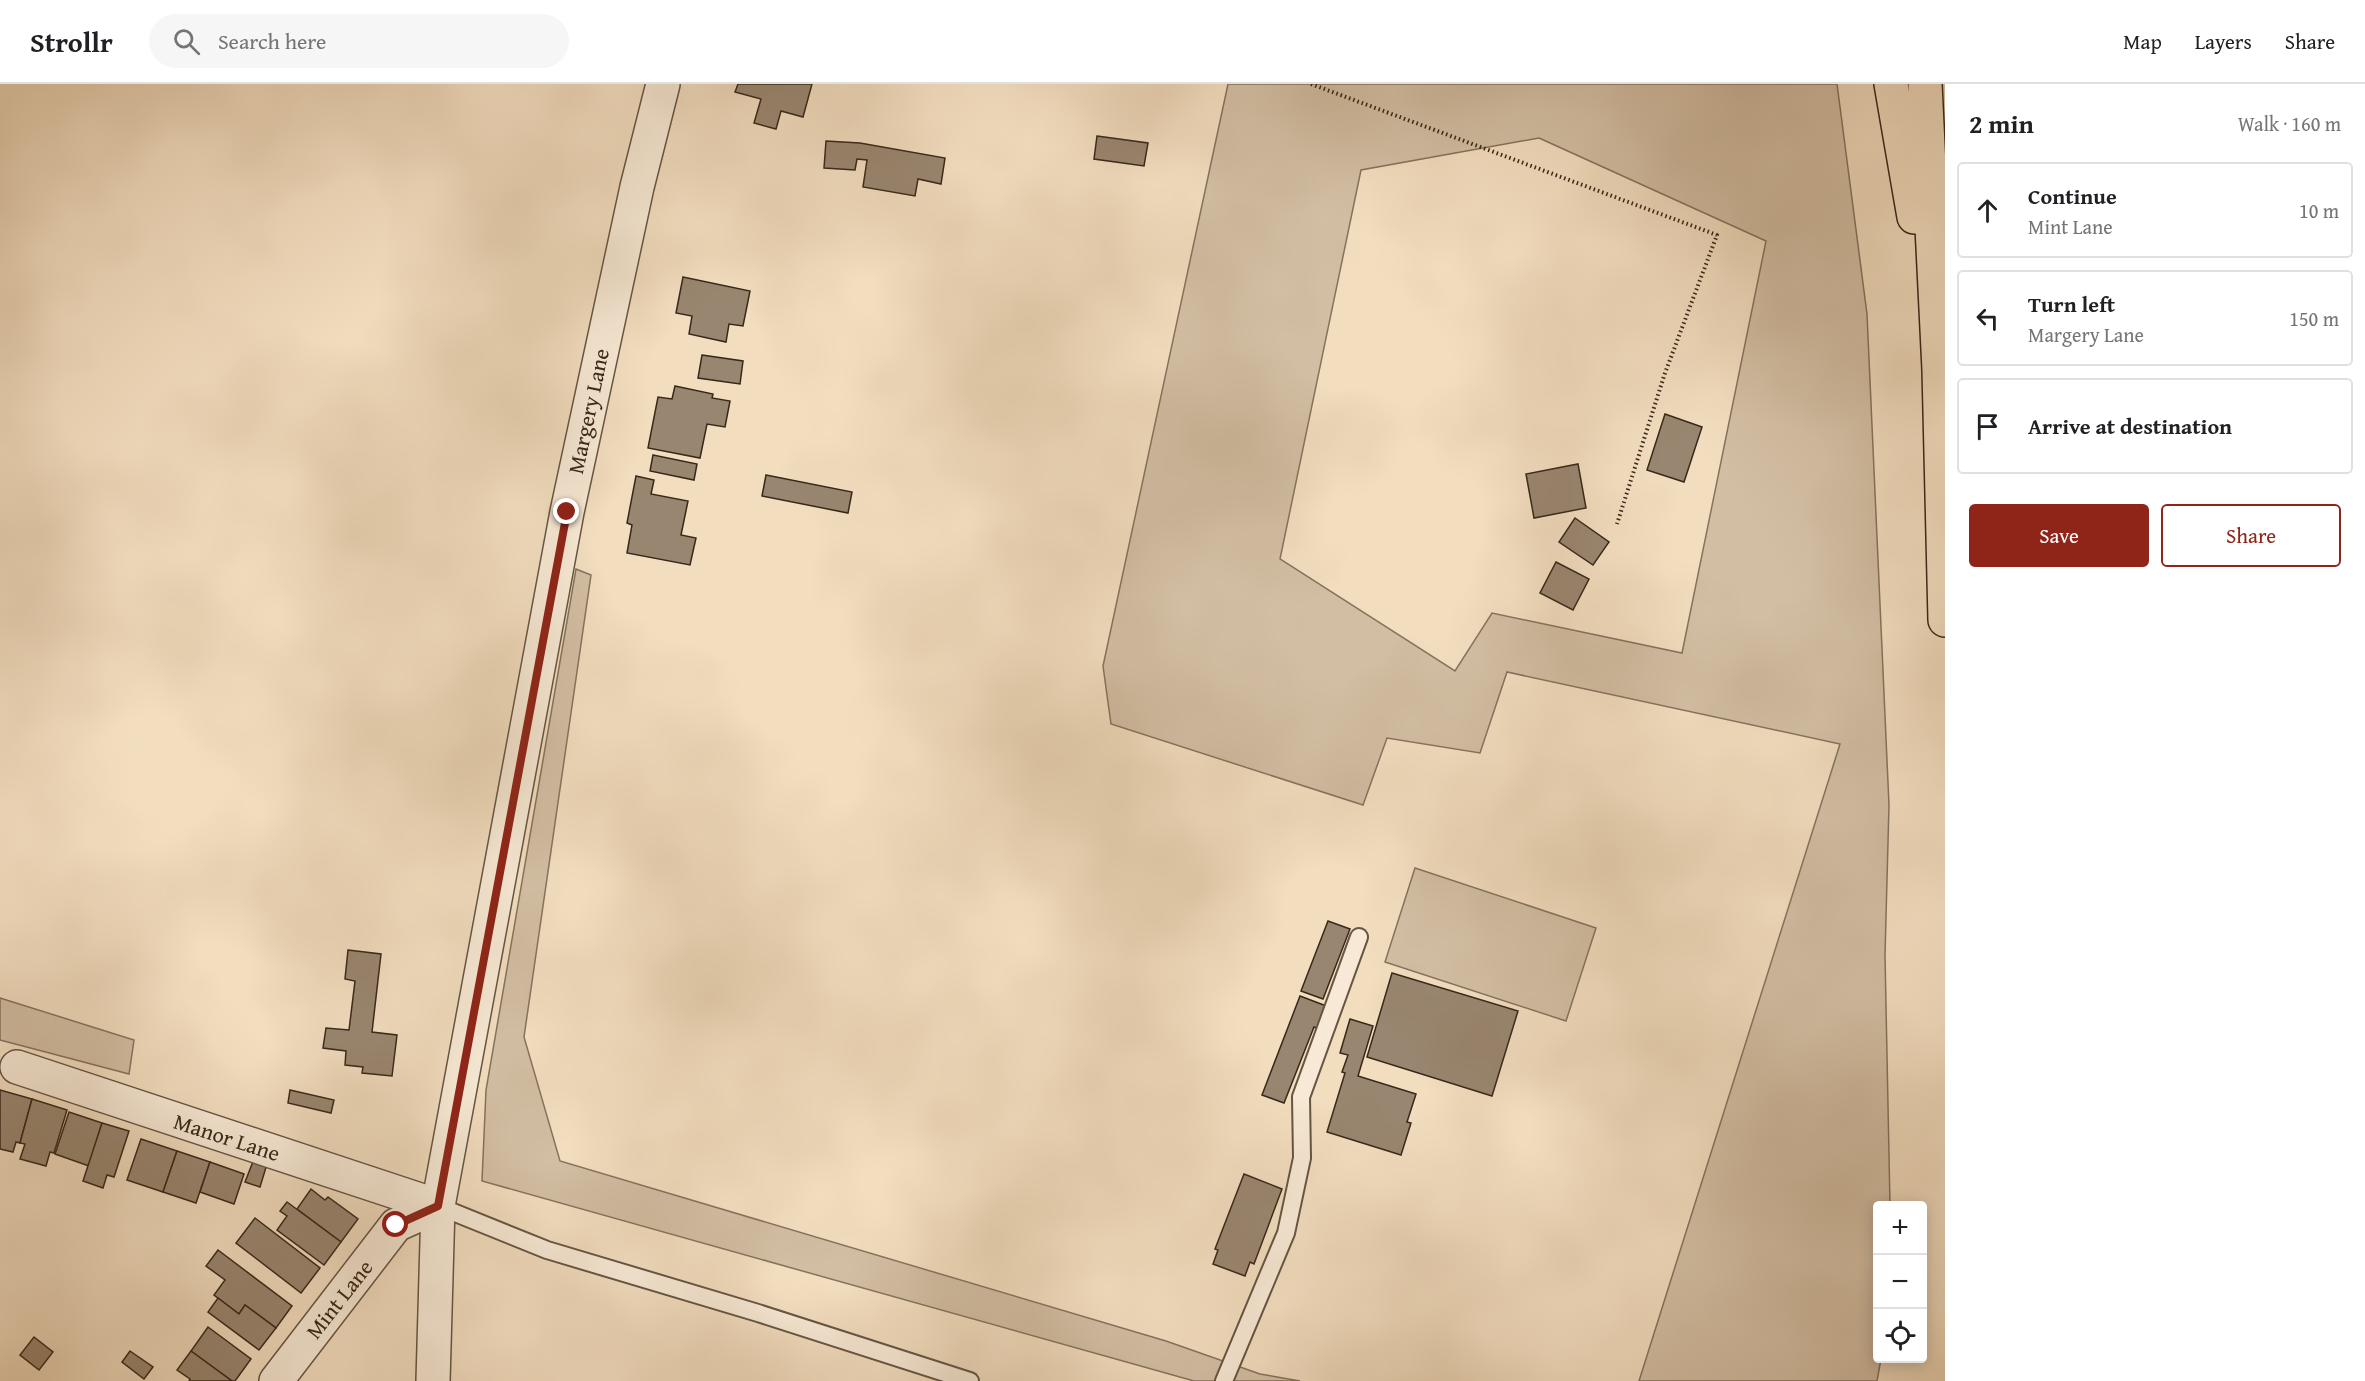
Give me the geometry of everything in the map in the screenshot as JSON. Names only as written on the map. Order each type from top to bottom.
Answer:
[{"type":"highway","points":[[1891,84],[1939,370]]},
{"type":"highway","points":[[1925,84],[1939,370],[1945,620]]},
{"type":"street","name":"Margery Lane","points":[[433,1381],[438,1206],[567,512],[635,196],[663,84]]},
{"type":"street","name":"Manor Lane","points":[[17,1067],[438,1206]]},
{"type":"street","name":"Mint Lane","points":[[276,1381],[396,1225],[438,1206]]},
{"type":"lane","points":[[1224,1381],[1286,1233],[1302,1158],[1301,1097],[1359,937]]},
{"type":"lane","points":[[438,1206],[547,1250],[758,1313],[970,1381]]},
{"type":"path","points":[[1311,84],[1717,235],[1665,373],[1617,524]]},
{"type":"shaded area","points":[[1228,84],[1837,84],[1867,314],[1889,805],[1885,955],[1890,1201],[1873,1201],[1873,1363],[1880,1363],[1877,1381],[1639,1381],[1840,744],[1507,672],[1480,753],[1387,738],[1363,805],[1111,724],[1103,666]],"holes":[[[1539,138],[1766,241],[1682,653],[1492,613],[1455,671],[1280,559],[1361,170]]]},
{"type":"shaded area","points":[[576,569],[591,575],[524,1037],[560,1161],[1166,1341],[1260,1374],[1300,1381],[1194,1381],[482,1181],[486,1090]]},
{"type":"shaded area","points":[[1415,868],[1596,928],[1566,1021],[1385,962]]},
{"type":"shaded area","points":[[0,998],[134,1040],[129,1074],[0,1040]]},
{"type":"building","points":[[738,84],[812,84],[803,117],[781,111],[776,129],[754,123],[761,99],[735,92]]},
{"type":"building","points":[[1097,136],[1148,143],[1144,166],[1094,159]]},
{"type":"building","points":[[826,141],[860,143],[945,158],[941,184],[918,179],[915,196],[863,187],[867,160],[857,159],[855,170],[824,168]]},
{"type":"building","points":[[683,277],[750,291],[743,326],[729,324],[726,342],[689,334],[692,316],[676,313]]},
{"type":"building","points":[[702,355],[743,361],[740,384],[698,378]]},
{"type":"building","points":[[675,386],[713,394],[712,398],[730,401],[725,427],[707,424],[700,458],[648,448],[658,397],[672,399]]},
{"type":"building","points":[[1665,414],[1702,427],[1684,482],[1647,470]]},
{"type":"building","points":[[653,455],[697,464],[694,480],[650,471]]},
{"type":"building","points":[[1578,464],[1586,508],[1534,518],[1526,474]]},
{"type":"building","points":[[766,475],[852,492],[848,513],[762,496]]},
{"type":"building","points":[[636,476],[654,480],[651,494],[688,501],[681,535],[696,538],[690,565],[627,553],[632,525],[627,523]]},
{"type":"building","points":[[1575,518],[1609,542],[1593,565],[1559,542]]},
{"type":"building","points":[[1556,562],[1589,579],[1573,610],[1540,593]]},
{"type":"building","points":[[1328,921],[1350,929],[1323,999],[1301,991]]},
{"type":"building","points":[[348,950],[381,954],[372,1032],[397,1035],[392,1076],[362,1073],[363,1067],[345,1065],[346,1051],[323,1048],[326,1028],[349,1030],[355,981],[345,979]]},
{"type":"building","points":[[1392,973],[1518,1011],[1492,1096],[1367,1057]]},
{"type":"building","points":[[1300,996],[1329,1007],[1321,1030],[1314,1027],[1284,1103],[1262,1095]]},
{"type":"building","points":[[1350,1019],[1373,1026],[1358,1076],[1416,1094],[1407,1122],[1411,1123],[1401,1155],[1327,1132],[1345,1073],[1342,1072],[1348,1055],[1340,1053]]},
{"type":"building","points":[[0,1090],[32,1099],[20,1143],[16,1142],[13,1152],[0,1149]]},
{"type":"building","points":[[290,1090],[334,1100],[331,1113],[288,1103]]},
{"type":"building","points":[[32,1099],[67,1110],[54,1153],[50,1152],[46,1166],[20,1159],[25,1144],[20,1143]]},
{"type":"building","points":[[69,1112],[102,1123],[89,1166],[55,1154]]},
{"type":"building","points":[[102,1123],[129,1131],[114,1177],[107,1175],[103,1188],[83,1181]]},
{"type":"building","points":[[141,1139],[177,1151],[163,1192],[127,1180]]},
{"type":"building","points":[[177,1151],[210,1162],[196,1203],[163,1192]]},
{"type":"building","points":[[254,1159],[267,1164],[260,1187],[245,1182]]},
{"type":"building","points":[[210,1162],[244,1174],[234,1204],[200,1192]]},
{"type":"building","points":[[1244,1174],[1282,1189],[1254,1264],[1250,1262],[1245,1276],[1213,1264],[1218,1250],[1215,1249]]},
{"type":"building","points":[[311,1189],[325,1200],[328,1197],[358,1219],[341,1242],[297,1209]]},
{"type":"building","points":[[287,1202],[341,1242],[324,1265],[277,1230],[287,1216],[280,1211]]},
{"type":"building","points":[[255,1218],[320,1268],[301,1293],[236,1243]]},
{"type":"building","points":[[218,1250],[292,1306],[276,1328],[245,1305],[239,1314],[214,1295],[225,1280],[206,1266]]},
{"type":"building","points":[[218,1298],[239,1314],[245,1305],[276,1328],[259,1350],[208,1312]]},
{"type":"building","points":[[208,1327],[251,1359],[235,1381],[191,1351]]},
{"type":"building","points":[[34,1337],[53,1352],[39,1370],[20,1355]]},
{"type":"building","points":[[130,1351],[153,1367],[144,1379],[122,1362]]},
{"type":"building","points":[[191,1351],[232,1381],[189,1381],[190,1379],[177,1370]]},
{"type":"route","points":[[396,1225],[438,1206],[567,512]]}]
